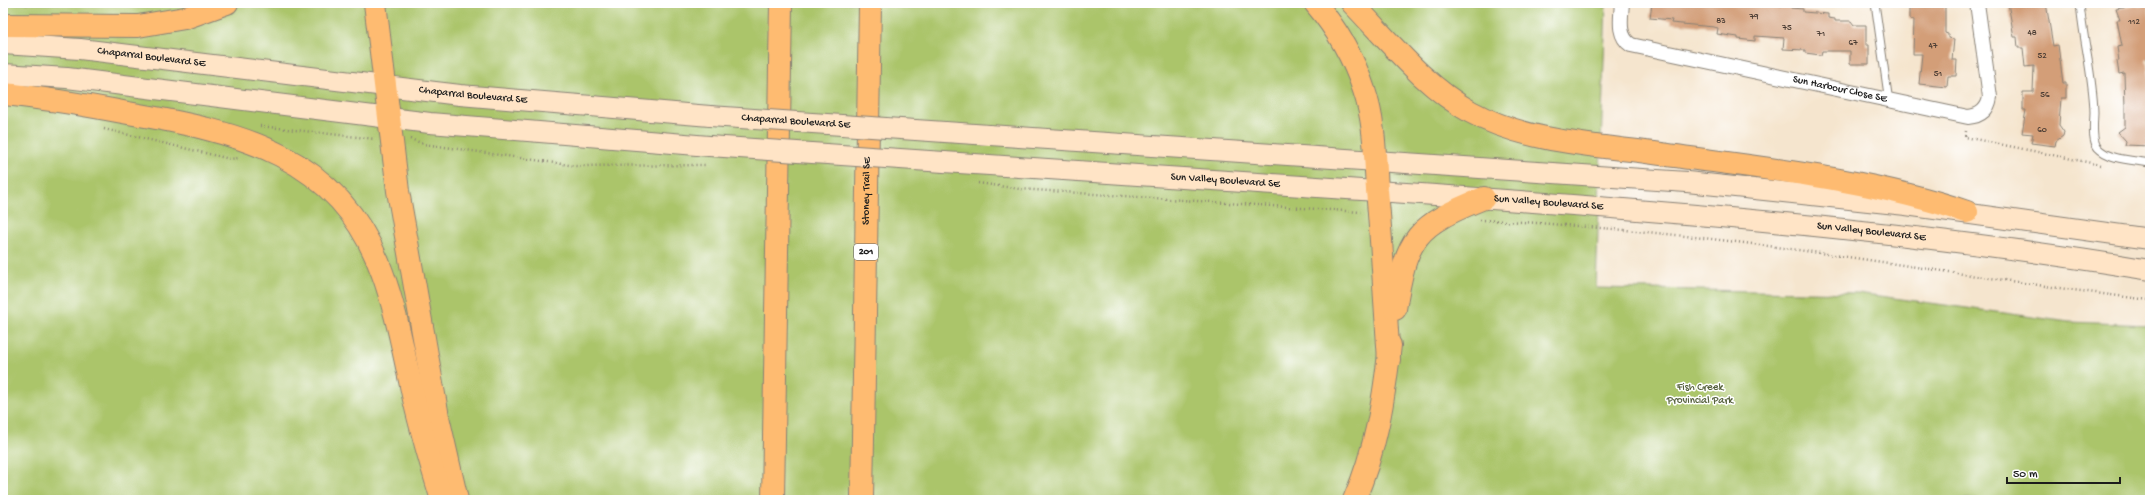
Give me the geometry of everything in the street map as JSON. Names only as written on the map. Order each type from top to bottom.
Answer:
[{"type":"highway","points":[[3,24],[138,26],[185,18],[227,3]]},
{"type":"highway","points":[[375,3],[384,87],[398,191],[429,374],[445,454],[457,500]]},
{"type":"highway","points":[[773,500],[781,3]]},
{"type":"highway","name":"Stoney Trail SE","points":[[862,500],[870,3]]},
{"type":"highway","points":[[1315,3],[1340,39],[1362,84],[1371,118],[1389,360]]},
{"type":"highway","points":[[1352,3],[1414,67],[1438,89],[1470,111],[1508,128],[1540,136],[1584,144],[1861,185],[1923,198],[1967,212]]},
{"type":"highway","points":[[3,94],[84,104],[223,132],[275,152],[308,171],[324,184],[349,211],[360,226],[382,272],[402,344],[418,417],[442,500]]},
{"type":"highway","points":[[1354,500],[1376,437],[1385,392],[1401,274],[1411,246],[1422,231],[1440,218],[1484,198]]},
{"type":"main road","name":"Chaparral Boulevard SE","points":[[3,44],[80,49],[384,87],[548,103],[710,116],[1375,161]]},
{"type":"main road","points":[[3,74],[67,78],[709,156]]},
{"type":"main road","name":"Sun Valley Boulevard SE","points":[[709,156],[944,162],[1484,198],[1683,213],[1841,228],[2041,253],[2150,270]]},
{"type":"main road","points":[[1375,161],[1687,182],[1967,212],[2150,239]]},
{"type":"street","name":"Sun Harbour Close SE","points":[[1622,3],[1621,32],[1625,40],[1631,45],[1889,102],[1968,117]]},
{"type":"street","points":[[1968,117],[1984,111],[1990,97],[1977,3]]},
{"type":"lane","points":[[1875,3],[1889,102]]},
{"type":"lane","points":[[2080,3],[2089,60],[2094,134],[2097,146],[2105,154],[2150,163]]},
{"type":"path","points":[[1968,117],[1965,138],[2108,166]]},
{"type":"path","points":[[255,128],[258,126],[276,127],[308,132],[379,138]]},
{"type":"path","points":[[102,128],[230,159],[236,159],[243,154]]},
{"type":"path","points":[[410,139],[424,144],[576,166],[709,156]]},
{"type":"path","points":[[972,182],[1020,189],[1366,212]]},
{"type":"path","points":[[1476,220],[1622,229],[1720,239],[2150,300]]},
{"type":"green space","name":"Fish Creek Provincial Park","points":[[3,3],[1606,3],[1596,288],[1857,293],[2069,322],[2150,325],[2150,500],[3,500]]},
{"type":"building","points":[[1652,3],[1760,3],[1783,6],[1788,3],[1791,8],[1803,9],[1803,12],[1828,14],[1828,18],[1835,19],[1835,21],[1851,21],[1854,25],[1866,25],[1866,45],[1869,45],[1869,64],[1850,64],[1850,51],[1822,51],[1821,55],[1805,53],[1805,50],[1783,49],[1784,38],[1755,36],[1755,41],[1738,39],[1738,37],[1717,34],[1718,28],[1714,27],[1671,23],[1672,20],[1650,18]]},
{"type":"building","points":[[1909,3],[1945,5],[1945,33],[1948,34],[1948,38],[1954,39],[1952,60],[1957,60],[1956,76],[1948,76],[1947,87],[1919,84],[1922,54],[1913,54],[1914,20],[1909,19]]},
{"type":"building","points":[[2008,3],[2046,3],[2053,46],[2058,45],[2063,83],[2066,83],[2066,98],[2061,98],[2059,125],[2064,132],[2063,136],[2056,141],[2055,146],[2031,143],[2033,134],[2022,133],[2026,110],[2023,110],[2023,92],[2033,92],[2034,66],[2025,67],[2023,48],[2018,48],[2017,37],[2014,37]]},
{"type":"building","points":[[2148,4],[2150,17],[2150,58],[2146,59],[2150,81],[2150,146],[2125,145],[2126,141],[2118,132],[2125,127],[2125,108],[2124,73],[2119,74],[2117,61],[2119,61],[2117,47],[2122,46],[2117,20],[2120,20],[2116,9]]}]
